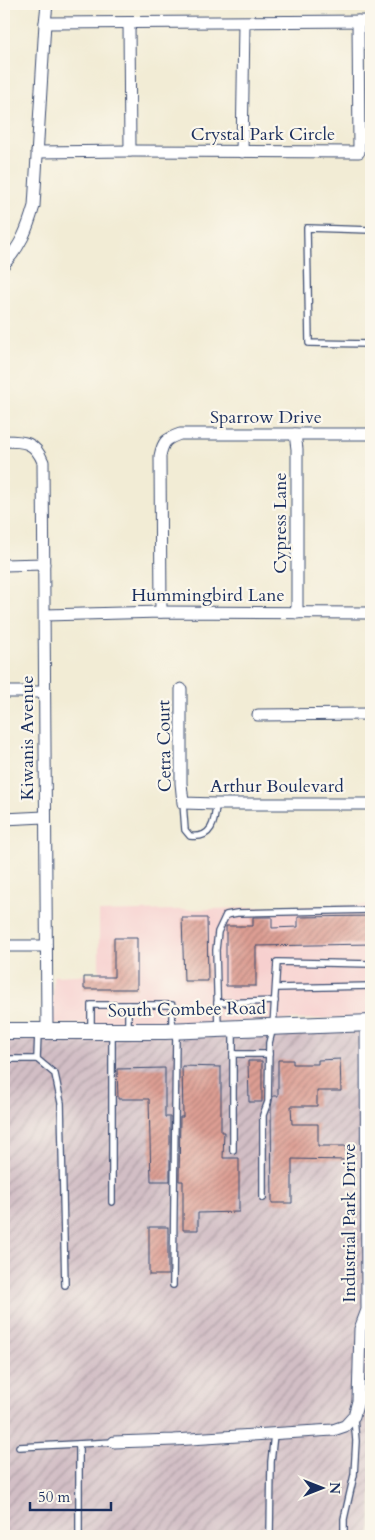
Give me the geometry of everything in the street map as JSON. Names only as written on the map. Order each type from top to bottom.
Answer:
[{"type":"main road","name":"South Combee Road","points":[[4,1030],[174,1031],[368,1024]]},
{"type":"street","points":[[4,264],[14,252],[27,230],[34,206],[47,4]]},
{"type":"street","name":"Crystal Park Circle","points":[[37,152],[130,150],[359,152],[358,21]]},
{"type":"street","points":[[45,23],[371,21]]},
{"type":"street","points":[[129,22],[130,150]]},
{"type":"street","points":[[242,152],[244,22]]},
{"type":"street","name":"Sparrow Drive","points":[[162,612],[160,456],[163,444],[169,438],[180,434],[371,434]]},
{"type":"street","name":"Cypress Lane","points":[[296,434],[297,613]]},
{"type":"street","name":"Kiwanis Avenue","points":[[4,441],[21,441],[30,444],[39,452],[43,462],[46,946],[42,1030]]},
{"type":"street","points":[[4,565],[44,564]]},
{"type":"street","name":"Hummingbird Lane","points":[[45,614],[162,612],[371,613]]},
{"type":"street","name":"Cetra Court","points":[[181,689],[181,783],[183,803]]},
{"type":"street","points":[[4,692],[44,692]]},
{"type":"street","points":[[258,715],[371,714]]},
{"type":"street","name":"Arthur Boulevard","points":[[183,803],[371,804]]},
{"type":"street","points":[[4,819],[44,817]]},
{"type":"street","points":[[4,946],[46,946]]},
{"type":"street","name":"Industrial Park Drive","points":[[354,1416],[358,1401],[360,1329],[367,1310],[368,1024]]},
{"type":"street","points":[[114,1442],[333,1430],[346,1426],[354,1416]]},
{"type":"lane","points":[[371,230],[307,228],[309,343],[371,344]]},
{"type":"lane","points":[[183,803],[185,830],[190,836],[199,838],[206,834],[212,826],[215,820],[216,804]]},
{"type":"lane","points":[[232,1150],[232,1054],[217,1003],[216,950],[218,932],[226,915],[237,912],[371,910]]},
{"type":"lane","points":[[263,1198],[263,1115],[268,1102],[269,1043],[274,1027],[277,962],[371,964]]},
{"type":"lane","points":[[276,988],[371,986]]},
{"type":"lane","points":[[217,1003],[275,1002]]},
{"type":"lane","points":[[91,1030],[91,1005],[172,1005],[174,1031],[173,1285]]},
{"type":"lane","points":[[112,1202],[120,1030],[128,1005]]},
{"type":"lane","points":[[37,1059],[42,1030]]},
{"type":"lane","points":[[232,1054],[269,1054]]},
{"type":"lane","points":[[4,1059],[37,1059],[56,1074],[61,1104],[65,1285]]},
{"type":"lane","points":[[344,1536],[344,1519],[354,1475],[356,1441],[354,1416]]},
{"type":"lane","points":[[270,1536],[271,1462],[274,1434]]},
{"type":"lane","points":[[19,1447],[114,1442]]},
{"type":"lane","points":[[79,1444],[79,1536]]},
{"type":"shaded area","points":[[371,905],[371,1017],[165,1025],[53,1024],[53,976],[99,974],[99,912]]},
{"type":"shaded area","points":[[371,1030],[371,1536],[4,1536],[4,1034]]},
{"type":"building","points":[[371,916],[371,944],[256,946],[256,986],[226,986],[226,926],[253,926],[253,917],[272,917],[272,928],[298,927],[298,917]]},
{"type":"building","points":[[182,918],[207,918],[208,981],[184,981]]},
{"type":"building","points":[[114,938],[137,938],[137,989],[84,989],[84,977],[114,977]]},
{"type":"building","points":[[340,1059],[341,1091],[317,1091],[317,1106],[291,1106],[292,1124],[318,1124],[318,1146],[346,1146],[346,1160],[292,1159],[292,1203],[272,1203],[271,1107],[273,1096],[278,1096],[278,1060],[293,1060],[293,1064],[318,1064],[318,1060]]},
{"type":"building","points":[[248,1061],[262,1061],[262,1102],[249,1102]]},
{"type":"building","points":[[182,1066],[221,1067],[221,1132],[224,1132],[223,1158],[239,1158],[239,1212],[198,1213],[198,1230],[183,1230],[183,1181],[179,1181],[180,1117],[183,1117]]},
{"type":"building","points":[[165,1068],[165,1117],[170,1117],[170,1181],[151,1181],[149,1099],[118,1099],[117,1069]]},
{"type":"building","points":[[149,1227],[168,1227],[168,1275],[149,1275]]}]
